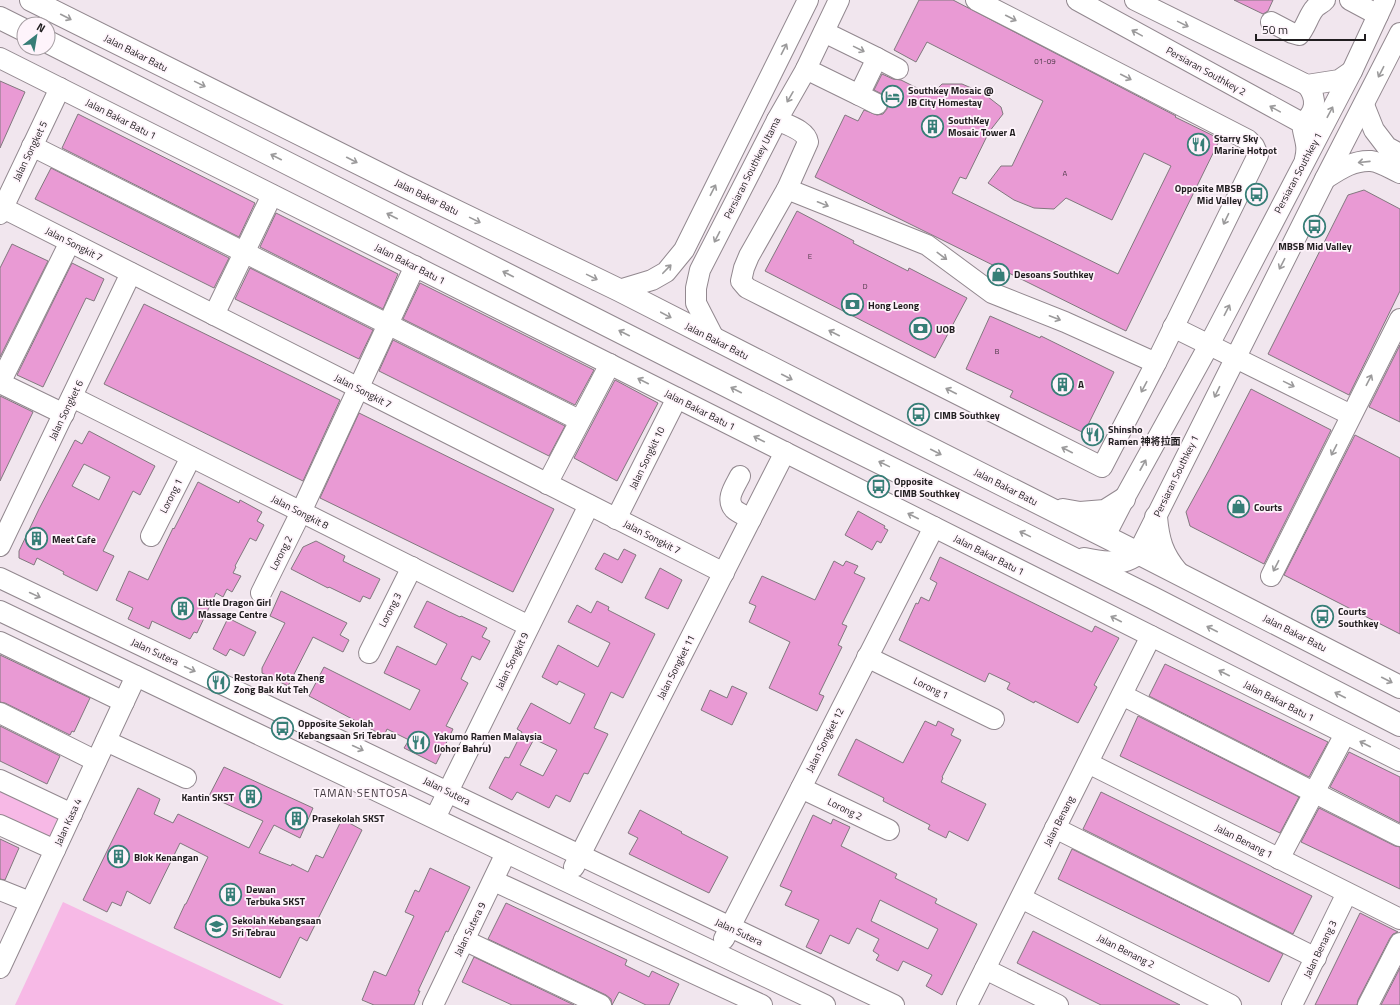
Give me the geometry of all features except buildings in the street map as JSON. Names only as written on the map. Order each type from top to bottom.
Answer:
[{"type":"main road","name":"Jalan Bakar Batu","points":[[31,0],[388,178],[620,290],[715,340],[1400,686]]},
{"type":"main road","points":[[0,18],[16,26]]},
{"type":"main road","points":[[56,46],[808,427],[1153,598],[1400,726]]},
{"type":"main road","points":[[1048,508],[1080,513],[1093,513],[1105,511],[1124,499]]},
{"type":"main road","points":[[1156,517],[1160,545],[1177,573]]},
{"type":"main road","points":[[1105,536],[1107,548],[1124,574],[1153,598]]},
{"type":"main road","points":[[1060,552],[1103,563],[1126,560],[1138,553]]},
{"type":"street","points":[[620,290],[652,280],[666,272],[684,250],[808,0]]},
{"type":"street","name":"Persiaran Southkey Utama","points":[[715,340],[696,303],[696,288],[700,270],[777,120],[806,69],[839,0]]},
{"type":"street","points":[[777,120],[802,132],[808,142],[787,189],[749,256],[741,281],[747,288],[1102,467],[1156,363],[1258,155],[1254,146],[1248,140],[976,0]]},
{"type":"street","name":"Persiaran Southkey 2","points":[[1077,0],[1302,123]]},
{"type":"street","points":[[1135,0],[1307,85],[1312,91],[1315,106],[1308,119],[1302,123],[1308,151],[1305,159]]},
{"type":"street","points":[[1350,0],[1381,7]]},
{"type":"street","points":[[1365,43],[1391,16],[1398,0]]},
{"type":"street","points":[[1271,22],[1292,33],[1300,35],[1305,27],[1314,2]]},
{"type":"street","name":"Persiaran Southkey 1","points":[[1105,536],[1209,345],[1352,71],[1381,7]]},
{"type":"street","points":[[824,32],[898,69]]},
{"type":"street","name":"Persiaran Southkey 1","points":[[1138,553],[1235,357],[1400,33]]},
{"type":"street","name":"Jalan Bakar Batu 1","points":[[0,58],[1400,761]]},
{"type":"street","points":[[859,95],[877,58]]},
{"type":"street","points":[[806,69],[877,104]]},
{"type":"street","points":[[1307,85],[1339,80],[1352,71]]},
{"type":"street","name":"Jalan Songket 5","points":[[1,211],[60,88]]},
{"type":"street","points":[[1364,105],[1374,130],[1387,147],[1400,154]]},
{"type":"street","points":[[32,146],[579,420]]},
{"type":"street","points":[[1325,179],[1344,167],[1356,162],[1372,161],[1400,173]]},
{"type":"street","points":[[787,189],[927,245],[992,293],[1065,322],[1156,363]]},
{"type":"street","points":[[214,315],[272,195]]},
{"type":"street","name":"Jalan Songkit 7","points":[[1,211],[70,242],[724,573]]},
{"type":"street","points":[[0,383],[70,242]]},
{"type":"street","name":"Lorong 2","points":[[260,594],[301,512],[415,266]]},
{"type":"street","name":"Jalan Songket 6","points":[[0,546],[131,273]]},
{"type":"street","points":[[1271,576],[1400,319]]},
{"type":"street","points":[[1173,327],[1351,415]]},
{"type":"street","points":[[547,484],[579,420],[610,364]]},
{"type":"street","name":"Jalan Songkit 8","points":[[0,383],[68,405],[191,457],[529,626]]},
{"type":"street","name":"Jalan Songkit 10","points":[[616,519],[677,398]]},
{"type":"street","name":"Jalan Songket 11","points":[[567,882],[785,452]]},
{"type":"street","name":"Lorong 1","points":[[151,536],[191,457]]},
{"type":"street","points":[[740,476],[731,495],[731,502],[734,509],[751,519]]},
{"type":"street","name":"Jalan Songkit 9","points":[[435,818],[589,505]]},
{"type":"street","name":"Jalan Songket 12","points":[[717,953],[934,527]]},
{"type":"street","name":"Lorong 3","points":[[369,653],[412,567]]},
{"type":"street","name":"Jalan Sutera","points":[[0,578],[894,1005]]},
{"type":"street","points":[[0,611],[825,1005]]},
{"type":"street","name":"Jalan Benang","points":[[967,1005],[1151,636]]},
{"type":"street","points":[[0,642],[124,702]]},
{"type":"street","name":"Lorong 1","points":[[868,657],[994,719]]},
{"type":"street","name":"Jalan Kasa 4","points":[[0,967],[136,676]]},
{"type":"street","points":[[1122,696],[1400,836]]},
{"type":"street","points":[[0,713],[96,761]]},
{"type":"street","points":[[1279,859],[1344,734]]},
{"type":"street","points":[[106,741],[186,778]]},
{"type":"street","name":"Jalan Benang 1","points":[[1088,763],[1400,920]]},
{"type":"street","points":[[0,780],[72,814]]},
{"type":"street","name":"Lorong 2","points":[[801,788],[889,830]]},
{"type":"street","points":[[0,825],[55,850]]},
{"type":"street","points":[[1055,828],[1316,958]]},
{"type":"street","name":"Jalan Sutera 9","points":[[436,1004],[464,940],[494,881],[506,853]]},
{"type":"street","points":[[494,881],[762,1005]]},
{"type":"street","points":[[0,890],[30,902]]},
{"type":"street","name":"Jalan Benang 3","points":[[1292,1005],[1347,893]]},
{"type":"street","name":"Jalan Benang 2","points":[[1020,898],[1231,1005]]},
{"type":"street","points":[[464,940],[600,1005]]},
{"type":"street","points":[[1368,1005],[1400,943]]},
{"type":"street","points":[[985,968],[1058,1005]]},
{"type":"shaded area","points":[[0,787],[62,815],[50,841],[0,817]]},
{"type":"shaded area","points":[[63,902],[284,1005],[15,1005]]},
{"type":"place","name":"Southkey Mosaic @ JB City Homestay","points":[[893,96]]},
{"type":"place","name":"SouthKey Mosaic Tower A","points":[[933,126]]},
{"type":"place","name":"Starry Sky Marine Hotpot","points":[[1199,144]]},
{"type":"place","name":"Opposite MBSB Mid Valley","points":[[1257,194]]},
{"type":"place","name":"MBSB Mid Valley","points":[[1315,226]]},
{"type":"place","name":"Desoans Southkey","points":[[998,274]]},
{"type":"place","name":"Hong Leong","points":[[852,305]]},
{"type":"place","name":"UOB","points":[[921,329]]},
{"type":"place","name":"A","points":[[1062,384]]},
{"type":"place","name":"CIMB Southkey","points":[[918,415]]},
{"type":"place","name":"Shinsho Ramen 神将拉面","points":[[1092,435]]},
{"type":"place","name":"Opposite CIMB Southkey","points":[[878,487]]},
{"type":"place","name":"Courts","points":[[1238,507]]},
{"type":"place","name":"Meet Cafe","points":[[36,539]]},
{"type":"place","name":"Little Dragon Girl Massage Centre","points":[[182,608]]},
{"type":"place","name":"Courts Southkey","points":[[1323,617]]},
{"type":"place","name":"Restoran Kota Zheng Zong Bak Kut Teh","points":[[218,683]]},
{"type":"place","name":"Opposite Sekolah Kebangsaan Sri Tebrau","points":[[282,729]]},
{"type":"place","name":"Yakumo Ramen Malaysia (Johor Bahru)","points":[[419,742]]},
{"type":"place","name":"Kantin SKST","points":[[250,797]]},
{"type":"place","name":"Prasekolah SKST","points":[[296,818]]},
{"type":"place","name":"Blok Kenangan","points":[[118,857]]},
{"type":"place","name":"Dewan Terbuka SKST","points":[[230,895]]},
{"type":"place","name":"Sekolah Kebangsaan Sri Tebrau","points":[[217,926]]},
{"type":"district","name":"TAMAN SENTOSA","points":[[361,793]]}]
